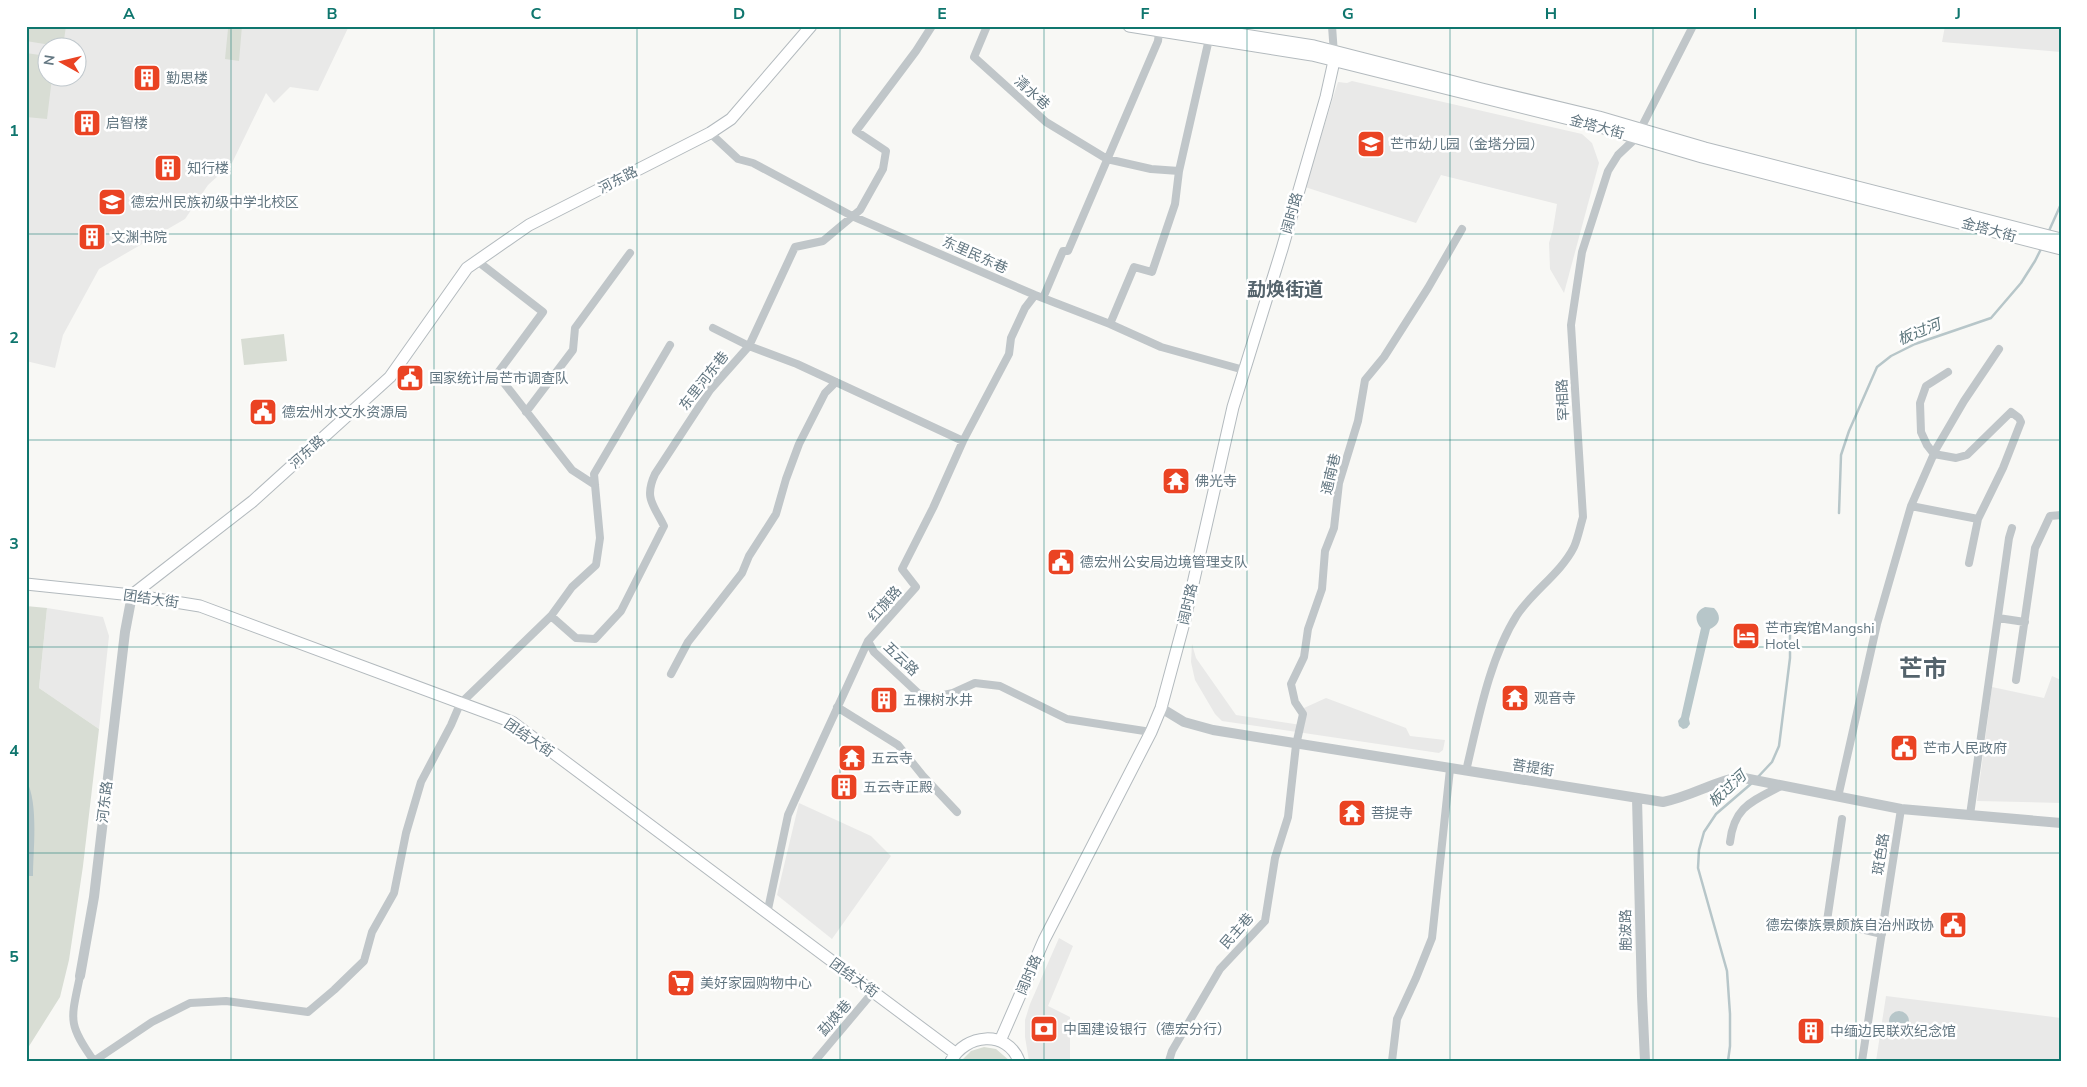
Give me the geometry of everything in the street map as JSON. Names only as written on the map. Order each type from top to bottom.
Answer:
[{"type":"main road","name":"河东路","points":[[132,595],[253,501],[390,377],[467,268],[476,260],[529,225],[710,133],[731,119],[811,26]]},
{"type":"main road","name":"金塔大街","points":[[1129,26],[1160,32],[1211,32]]},
{"type":"main road","name":"金塔大街","points":[[1188,26],[1294,52],[1334,56],[1638,133],[1705,148],[2023,234],[2061,249]]},
{"type":"main road","name":"阔时路","points":[[1000,1041],[1044,940],[1151,732],[1161,708],[1185,619],[1233,407],[1326,97],[1334,56]]},
{"type":"main road","name":"金塔大街","points":[[2023,234],[2061,239]]},
{"type":"main road","name":"团结大街","points":[[26,584],[132,595],[200,606],[512,722],[874,992],[953,1057]]},
{"type":"main road","points":[[953,1057],[964,1044],[975,1039],[988,1038],[1000,1041],[1010,1048],[1019,1061]]},
{"type":"street","name":"东里河东巷","points":[[551,616],[576,638],[595,639],[620,611],[664,526],[649,498],[650,484],[655,474],[710,390],[749,346],[795,246],[823,241],[860,210],[884,169],[886,151],[856,131],[932,26]]},
{"type":"street","name":"清水巷","points":[[987,26],[974,57],[1046,122],[1107,159],[1151,169],[1179,171]]},
{"type":"street","name":"阔时路","points":[[1332,26],[1334,56]]},
{"type":"street","name":"罕相路","points":[[1466,771],[1481,706],[1502,645],[1518,615],[1567,558],[1574,546],[1583,518],[1571,325],[1582,252],[1608,171],[1618,155],[1638,133],[1693,26]]},
{"type":"street","points":[[1039,296],[1064,251],[1068,251],[1158,41],[1160,32]]},
{"type":"street","points":[[1110,324],[1134,268],[1152,272],[1175,204],[1179,171],[1211,32]]},
{"type":"street","name":"东里民东巷","points":[[710,133],[738,159],[753,163],[852,216],[1161,347],[1244,370]]},
{"type":"street","name":"通南巷","points":[[1296,745],[1304,714],[1295,702],[1291,684],[1304,657],[1308,629],[1322,589],[1325,551],[1334,528],[1339,483],[1358,421],[1365,380],[1384,356],[1428,288],[1462,229]]},
{"type":"street","points":[[526,412],[573,350],[575,328],[630,253]]},
{"type":"street","points":[[476,260],[542,312],[497,374],[572,470],[595,484]]},
{"type":"street","name":"红旗路","points":[[767,914],[788,815],[868,641],[916,587],[902,569],[933,508],[963,441],[1008,354],[1011,338],[1025,308],[1039,296]]},
{"type":"street","points":[[713,328],[749,346],[797,364],[963,441]]},
{"type":"street","points":[[80,976],[72,1015],[77,1036],[94,1061],[152,1022],[190,1003],[226,1001],[308,1012],[334,990],[364,960],[372,932],[394,894],[406,833],[421,782],[460,704],[551,616],[572,588],[596,565],[600,538],[594,474],[670,345]]},
{"type":"street","points":[[1838,797],[1877,624],[1910,506],[1934,454],[1964,401],[1999,349]]},
{"type":"street","points":[[1948,372],[1926,386],[1920,403],[1921,432],[1926,445],[1934,454],[1956,458],[1967,455],[2011,412],[2020,418],[2021,422],[2003,468],[1978,519],[1969,563]]},
{"type":"street","points":[[671,674],[688,642],[742,573],[748,556],[776,514],[799,444],[825,393],[836,382]]},
{"type":"street","points":[[1910,506],[1978,519]]},
{"type":"street","points":[[2016,680],[2035,548],[2050,516],[2061,515]]},
{"type":"street","points":[[1970,815],[2009,538],[2012,528]]},
{"type":"street","name":"河东路","points":[[80,976],[94,897],[125,632],[132,595]]},
{"type":"street","points":[[1998,618],[2025,622]]},
{"type":"street","name":"五云路","points":[[868,641],[874,652],[919,694],[934,697],[953,693],[974,683],[988,684],[1000,686],[1067,719],[1151,732]]},
{"type":"street","points":[[838,707],[898,745],[923,776],[958,812]]},
{"type":"street","name":"菩提街","points":[[1161,708],[1184,722],[1203,728],[1296,745],[1663,802],[1681,798],[1739,777],[1902,809]]},
{"type":"street","name":"民主巷","points":[[1169,1061],[1172,1051],[1220,969],[1265,921],[1275,858],[1288,818],[1296,745]]},
{"type":"street","points":[[1392,1061],[1397,1019],[1432,938],[1450,769]]},
{"type":"street","points":[[1730,842],[1732,826],[1744,808],[1749,802],[1776,785]]},
{"type":"street","name":"胞波路","points":[[1637,798],[1645,1061]]},
{"type":"street","points":[[1902,809],[2061,823]]},
{"type":"street","name":"斑色路","points":[[1862,1061],[1902,809]]},
{"type":"street","points":[[1842,819],[1827,921],[1882,934]]},
{"type":"street","name":"勐焕巷","points":[[815,1061],[874,992]]},
{"type":"shaded area","name":"德宏州民族初级中学北校区","points":[[26,26],[349,26],[318,91],[290,87],[274,103],[266,93],[232,163],[208,185],[185,219],[99,269],[63,335],[55,368],[26,361]]},
{"type":"shaded area","points":[[26,26],[66,26],[64,38],[38,38],[38,43],[26,41]]},
{"type":"shaded area","points":[[209,26],[242,26],[239,61],[225,59],[228,29]]},
{"type":"shaded area","points":[[1945,26],[2061,26],[2061,52],[1942,42]]},
{"type":"shaded area","points":[[26,53],[38,55],[38,88],[51,88],[47,119],[26,117]]},
{"type":"shaded area","points":[[1352,81],[1582,134],[1592,143],[1599,163],[1564,293],[1550,269],[1549,243],[1557,204],[1441,175],[1416,223],[1305,187],[1338,82],[1347,83]]},
{"type":"shaded area","points":[[284,334],[287,361],[244,365],[241,339]]},
{"type":"shaded area","points":[[26,606],[47,608],[39,688],[99,729],[83,866],[69,960],[60,997],[26,1051]]},
{"type":"shaded area","points":[[1705,607],[1714,608],[1717,611],[1719,620],[1710,629],[1689,719],[1690,724],[1687,728],[1683,729],[1679,726],[1678,721],[1681,717],[1701,628],[1697,622],[1697,613]]},
{"type":"shaded area","points":[[47,608],[103,617],[109,636],[99,729],[39,688]]},
{"type":"shaded area","points":[[1192,644],[1196,658],[1236,715],[1301,725],[1304,708],[1326,698],[1406,728],[1410,736],[1445,740],[1443,750],[1439,753],[1222,721],[1215,714],[1195,680],[1191,662]]},
{"type":"shaded area","points":[[2052,676],[2061,680],[2061,803],[1977,801],[1992,687],[2044,698]]},
{"type":"shaded area","points":[[26,780],[33,801],[34,813],[33,876],[26,876]]},
{"type":"shaded area","points":[[799,803],[871,836],[891,856],[832,939],[777,895]]},
{"type":"shaded area","name":"中国建设银行（德宏分行）","points":[[1059,938],[1073,946],[1048,1006],[1070,1017],[1070,1061],[1029,1061],[1025,1037],[1025,1020],[1030,1004]]},
{"type":"shaded area","points":[[1886,996],[2061,1018],[2061,1061],[1876,1061]]},
{"type":"shaded area","points":[[1899,1011],[1906,1014],[1909,1021],[1906,1028],[1899,1031],[1892,1028],[1889,1021],[1892,1014]]},
{"type":"shaded area","points":[[984,1047],[996,1049],[1010,1061],[961,1061],[971,1051]]},
{"type":"waterway","name":"板过河","points":[[2048,233],[2061,204]]},
{"type":"waterway","name":"板过河","points":[[1839,513],[1841,455],[1849,431],[1877,367],[1891,356],[1915,344],[1991,318],[2021,283],[2042,247]]},
{"type":"waterway","name":"板过河","points":[[1757,778],[1772,762],[1779,746],[1790,658],[1790,625]]},
{"type":"waterway","name":"板过河","points":[[1728,1061],[1730,1014],[1727,971],[1698,868],[1699,850],[1704,832],[1716,814],[1752,783]]},
{"type":"place","name":"勤思楼","points":[[147,78]]},
{"type":"place","name":"启智楼","points":[[87,123]]},
{"type":"place","name":"芒市幼儿园（金塔分园）","points":[[1371,144]]},
{"type":"place","name":"知行楼","points":[[168,168]]},
{"type":"place","name":"德宏州民族初级中学北校区","points":[[112,202]]},
{"type":"place","name":"文渊书院","points":[[92,237]]},
{"type":"place","name":"国家统计局芒市调查队","points":[[410,378]]},
{"type":"place","name":"德宏州水文水资源局","points":[[263,412]]},
{"type":"place","name":"佛光寺","points":[[1176,481]]},
{"type":"place","name":"德宏州公安局边境管理支队","points":[[1061,562]]},
{"type":"place","name":"芒市宾馆Mangshi Hotel","points":[[1746,636]]},
{"type":"place","name":"观音寺","points":[[1515,698]]},
{"type":"place","name":"五棵树水井","points":[[884,700]]},
{"type":"place","name":"芒市人民政府","points":[[1904,748]]},
{"type":"place","name":"五云寺","points":[[852,758]]},
{"type":"place","name":"五云寺正殿","points":[[844,787]]},
{"type":"place","name":"菩提寺","points":[[1352,813]]},
{"type":"place","name":"德宏傣族景颇族自治州政协","points":[[1953,925]]},
{"type":"place","name":"美好家园购物中心","points":[[681,983]]},
{"type":"place","name":"中国建设银行（德宏分行）","points":[[1044,1029]]},
{"type":"place","name":"中缅边民联欢纪念馆","points":[[1811,1031]]},
{"type":"district","name":"勐焕街道","points":[[1285,290]]},
{"type":"district","name":"芒市","points":[[1923,669]]}]
